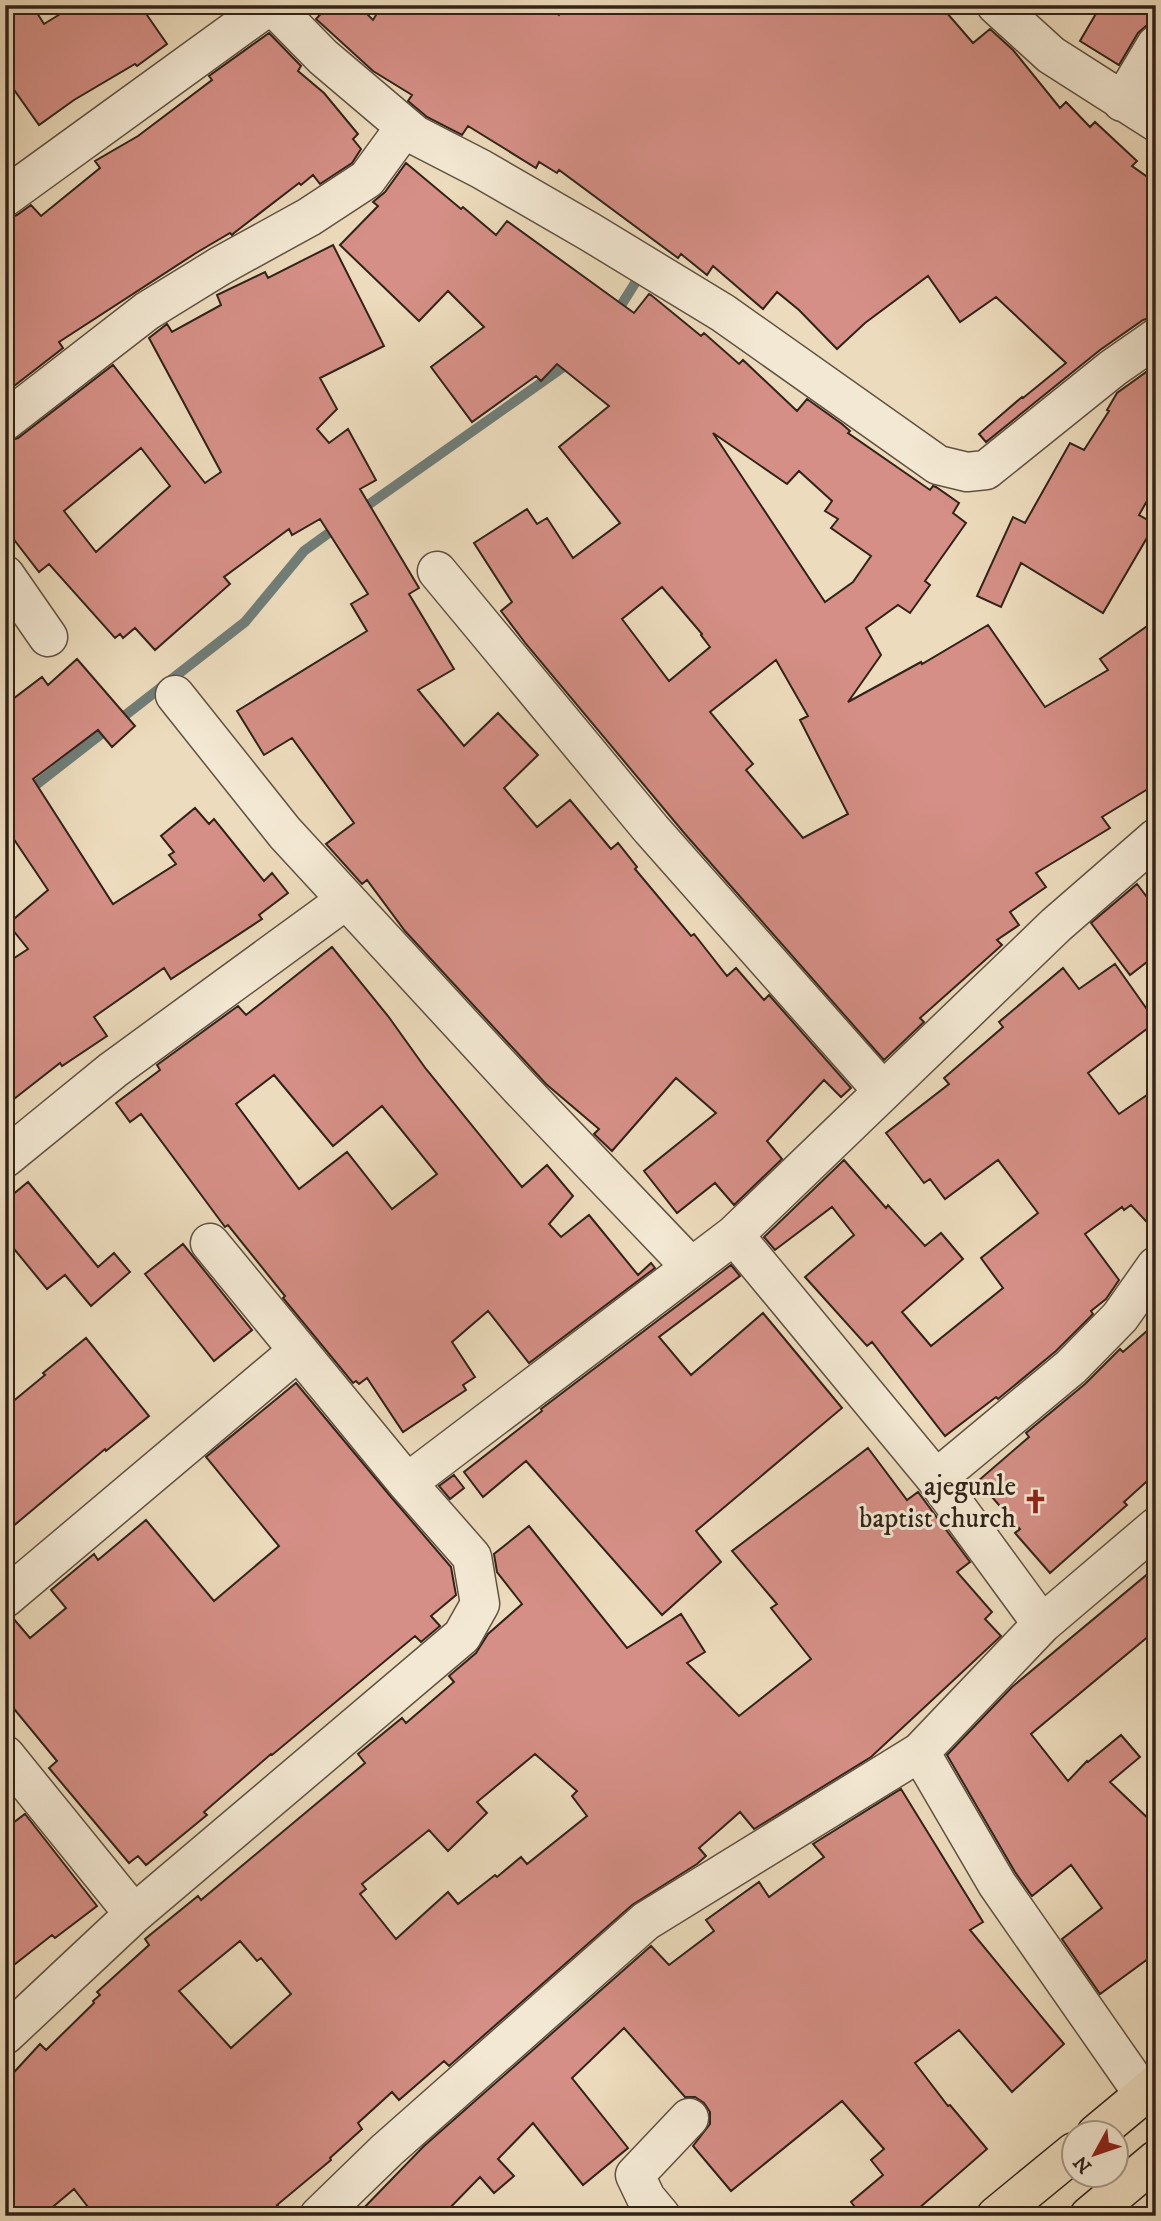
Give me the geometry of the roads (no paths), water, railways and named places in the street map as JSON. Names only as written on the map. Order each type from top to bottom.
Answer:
[{"type":"highway","points":[[1112,2120],[1150,2089]]},
{"type":"highway","points":[[1089,2216],[1156,2160]]},
{"type":"highway","points":[[996,2216],[1060,2163]]},
{"type":"street","points":[[5,197],[271,5],[323,57],[405,127],[590,232],[723,313],[938,465],[967,472],[986,470],[1113,368],[1156,338]]},
{"type":"street","points":[[996,5],[1051,55],[1156,122]]},
{"type":"street","points":[[1122,102],[1156,45]]},
{"type":"street","points":[[5,421],[147,311],[220,266],[309,217],[367,179],[405,127]]},
{"type":"street","points":[[438,571],[651,829],[883,1090]]},
{"type":"street","points":[[5,575],[48,637]]},
{"type":"street","points":[[175,695],[285,833],[521,1089],[691,1267]]},
{"type":"street","points":[[407,1483],[734,1235],[1055,925],[1156,838]]},
{"type":"street","points":[[5,1158],[113,1070],[346,900]]},
{"type":"street","points":[[734,1235],[936,1479],[1042,1624]]},
{"type":"street","points":[[5,2035],[134,1914],[462,1636],[480,1604],[472,1557],[407,1483],[210,1243]]},
{"type":"street","points":[[936,1479],[1071,1367],[1120,1317],[1156,1266]]},
{"type":"street","points":[[5,1598],[298,1350]]},
{"type":"street","points":[[319,2216],[387,2150],[646,1921],[919,1752],[1042,1624],[1156,1527]]},
{"type":"street","points":[[919,1752],[997,1884],[1150,2089]]},
{"type":"street","points":[[5,1755],[134,1914]]},
{"type":"street","points":[[661,2216],[646,2198],[635,2175],[689,2118]]},
{"type":"waterway","points":[[615,315],[642,272]]},
{"type":"waterway","points":[[358,512],[572,361]]},
{"type":"waterway","points":[[28,791],[245,622],[304,551],[337,527]]},
{"type":"place","name":"ajegunle baptist church","points":[[1036,1501]]}]
